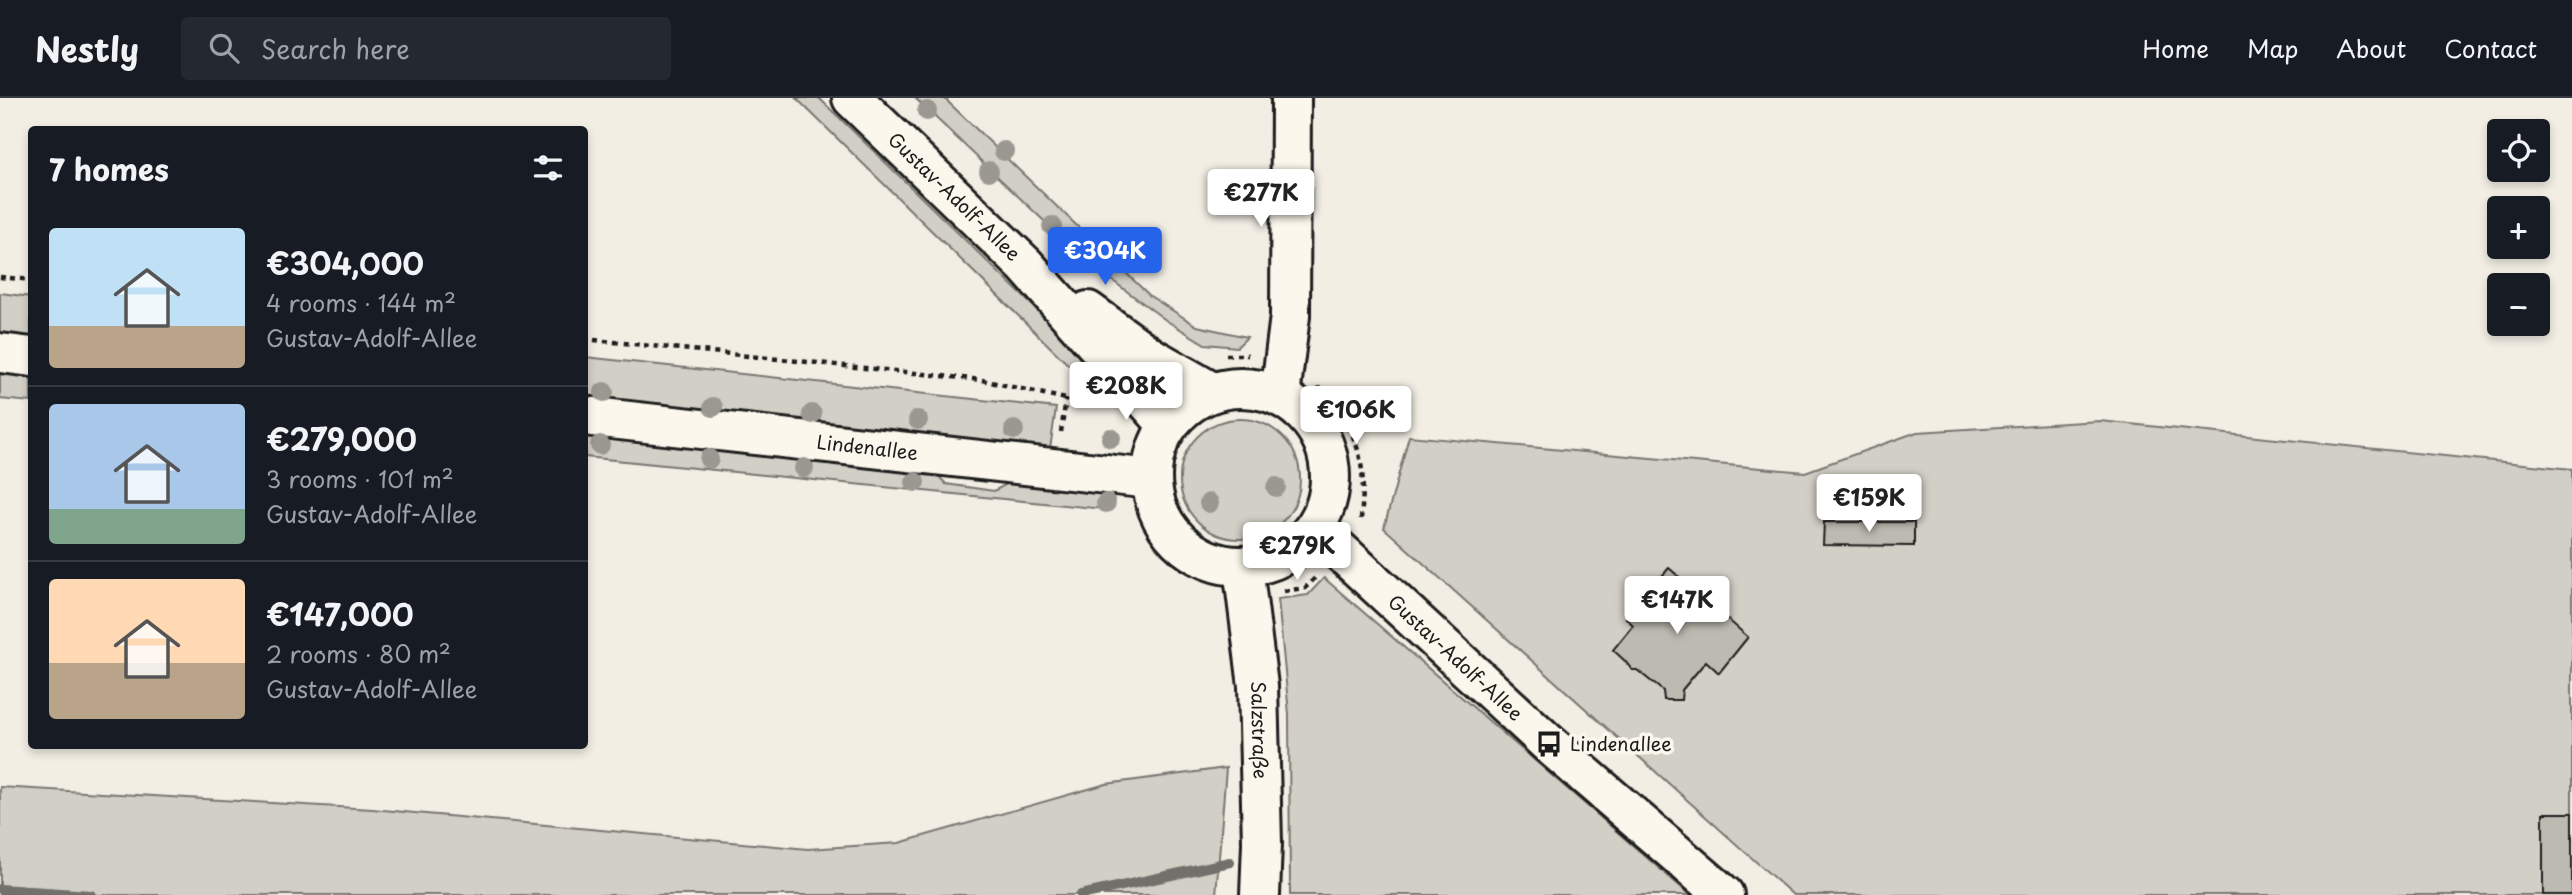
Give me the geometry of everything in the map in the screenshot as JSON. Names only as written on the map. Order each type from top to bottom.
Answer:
[{"type":"street","name":"Gustav-Adolf-Allee","points":[[852,98],[1025,265],[1168,425]]},
{"type":"street","points":[[1282,380],[1267,391],[1240,387],[1212,392],[1187,405],[1168,425],[1155,451],[1151,479],[1156,506],[1170,531],[1189,550],[1215,563],[1243,567],[1270,562],[1295,549],[1314,528],[1327,503],[1331,475],[1326,448],[1313,423],[1292,403],[1282,380],[1290,316],[1291,98]]},
{"type":"street","name":"Gustav-Adolf-Allee","points":[[1025,265],[1152,357],[1212,392]]},
{"type":"street","points":[[0,353],[28,356]]},
{"type":"street","name":"Lindenallee","points":[[588,416],[1151,479]]},
{"type":"street","name":"Gustav-Adolf-Allee","points":[[1314,528],[1549,744],[1724,895]]},
{"type":"street","name":"Salzstraße","points":[[1243,567],[1258,686],[1262,794],[1260,895]]},
{"type":"path","points":[[0,277],[28,280]]},
{"type":"path","points":[[588,338],[982,380],[1066,398]]},
{"type":"path","points":[[1282,380],[1316,384],[1341,412],[1358,446],[1364,483],[1360,520]]},
{"type":"shaded area","points":[[796,98],[819,98],[1098,369],[1087,383]]},
{"type":"shaded area","points":[[915,98],[944,98],[1150,296],[1197,326],[1247,337],[1237,347],[1205,344],[1167,321],[1086,261]]},
{"type":"shaded area","points":[[0,293],[28,297],[28,342],[0,339]]},
{"type":"shaded area","points":[[588,357],[1056,408],[1050,449],[588,400]]},
{"type":"shaded area","points":[[0,373],[28,376],[28,402],[0,399]]},
{"type":"shaded area","points":[[1240,419],[1263,424],[1282,437],[1295,456],[1300,479],[1295,502],[1282,521],[1263,534],[1240,539],[1217,534],[1198,521],[1185,502],[1180,479],[1185,456],[1198,437],[1217,424]]},
{"type":"shaded area","points":[[2100,421],[2572,469],[2572,895],[1793,895],[1384,528],[1409,436],[1805,472],[1917,432]]},
{"type":"shaded area","points":[[588,433],[933,470],[946,484],[994,491],[1014,480],[1111,491],[1104,509],[588,457]]},
{"type":"shaded area","points":[[1324,578],[1690,895],[1290,895],[1289,714],[1278,599],[1308,595]]},
{"type":"shaded area","points":[[1226,768],[1216,895],[0,895],[0,787],[372,809],[808,849],[899,843],[1106,784]]},
{"type":"building","points":[[1824,522],[1914,522],[1914,546],[1823,545]]},
{"type":"building","points":[[1669,568],[1748,637],[1719,673],[1706,661],[1682,690],[1681,700],[1664,700],[1663,691],[1637,670],[1632,670],[1613,650],[1633,625],[1626,618]]},
{"type":"building","points":[[2543,813],[2572,813],[2572,895],[2543,895]]},
{"type":"waterway","points":[[1081,895],[1230,862]]},
{"type":"waterway","points":[[0,889],[91,895]]},
{"type":"place","name":"Lindenallee","points":[[1549,744]]}]
